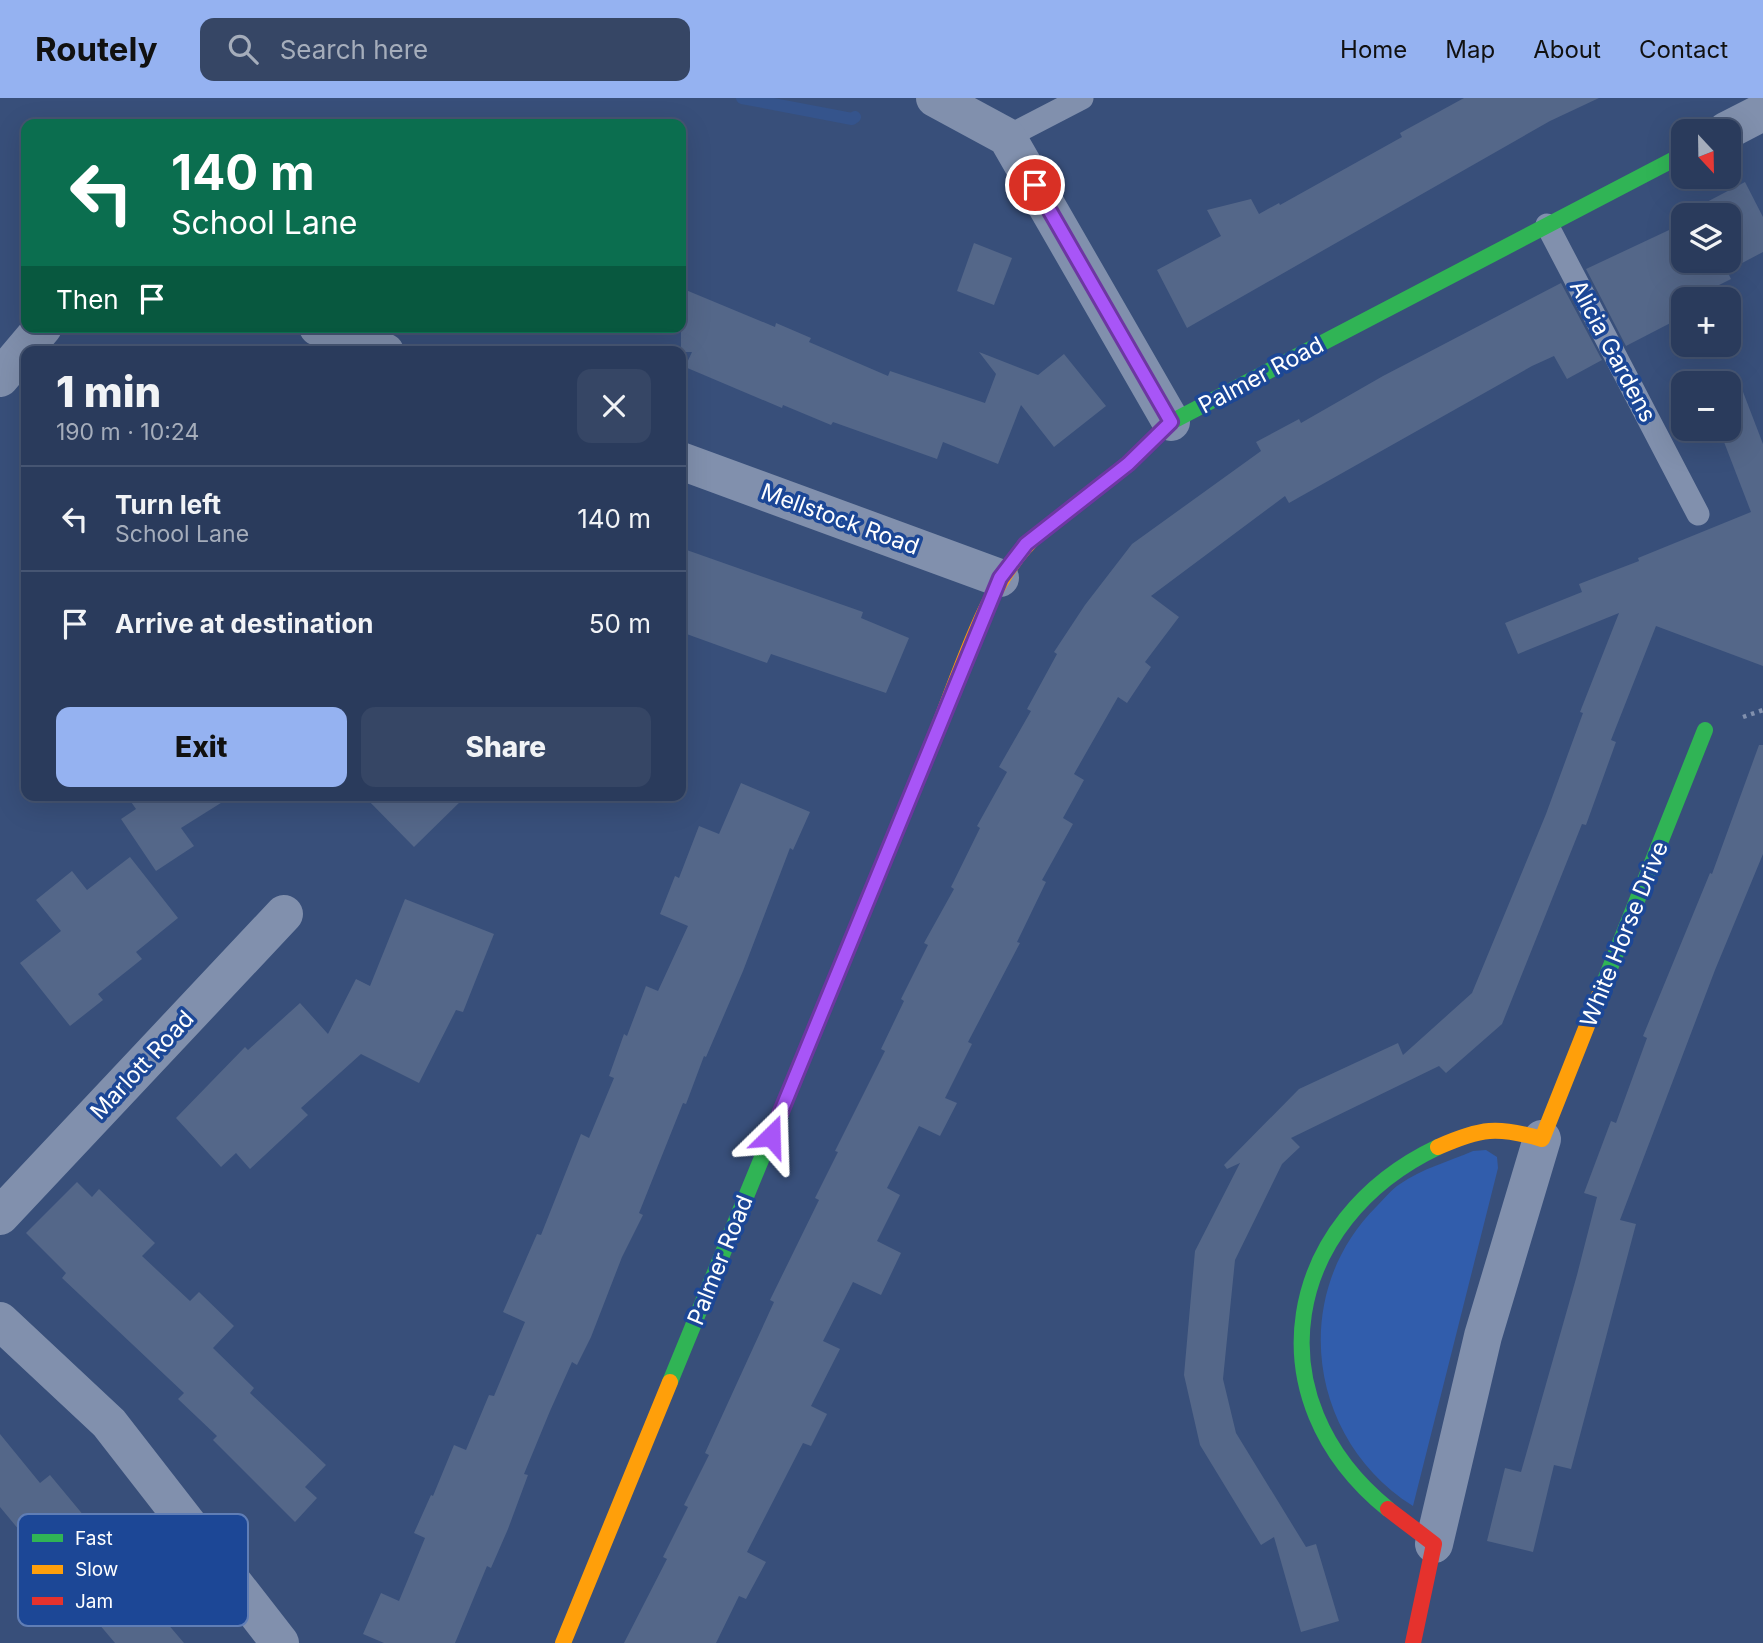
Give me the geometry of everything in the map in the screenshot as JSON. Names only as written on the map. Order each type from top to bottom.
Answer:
[{"type":"street","points":[[935,98],[1007,137],[1171,422]]},
{"type":"street","points":[[1741,123],[1763,112]]},
{"type":"street","name":"Palmer Road","points":[[563,1643],[1000,578],[1026,544],[1128,464],[1171,422],[1671,160]]},
{"type":"street","points":[[334,333],[369,346]]},
{"type":"street","points":[[0,378],[21,353]]},
{"type":"street","name":"Mellstock Road","points":[[686,463],[1000,578]]},
{"type":"street","name":"White Horse Drive","points":[[1413,1643],[1483,1336],[1542,1139],[1705,730]]},
{"type":"street","name":"Marlott Road","points":[[0,1216],[284,914]]},
{"type":"street","points":[[1434,1544],[1363,1490],[1347,1473],[1323,1430],[1312,1403],[1303,1359],[1305,1307],[1310,1282],[1322,1250],[1340,1221],[1386,1175],[1418,1156],[1475,1134],[1503,1128],[1542,1139]]},
{"type":"street","points":[[0,1321],[110,1423],[180,1514]]},
{"type":"street","points":[[248,1602],[280,1643]]},
{"type":"lane","points":[[1007,137],[1082,98]]},
{"type":"lane","name":"Alicia Gardens","points":[[1546,225],[1698,514]]},
{"type":"shaded area","points":[[1486,1150],[1497,1157],[1498,1168],[1413,1506],[1378,1478],[1351,1444],[1332,1405],[1322,1364],[1322,1322],[1330,1281],[1349,1241],[1397,1186],[1426,1170],[1473,1151]]},
{"type":"building","points":[[1464,98],[1599,98],[1550,121],[1187,328],[1157,270],[1221,236],[1207,210],[1251,199],[1259,214],[1279,203],[1280,205],[1402,137],[1400,133]]},
{"type":"building","points":[[1745,182],[1763,217],[1763,252],[1741,264],[1741,203],[1705,203],[1732,189],[1741,189],[1741,184]]},
{"type":"building","points":[[1671,229],[1671,273],[1728,273],[1731,279],[1715,287],[1671,287],[1671,323],[1626,346],[1586,269]]},
{"type":"building","points":[[974,243],[1012,258],[994,305],[957,291]]},
{"type":"building","points":[[1561,283],[1602,360],[1567,379],[1554,356],[1532,366],[1289,503],[1285,496],[1151,596],[1179,617],[1145,662],[1151,667],[1127,703],[1118,697],[1074,774],[1084,780],[1063,818],[1073,824],[1042,880],[1046,882],[1017,942],[1020,943],[968,1042],[972,1044],[945,1098],[957,1103],[940,1136],[919,1126],[887,1188],[900,1195],[877,1241],[901,1253],[881,1295],[853,1282],[823,1341],[840,1349],[811,1406],[827,1414],[811,1446],[803,1443],[747,1552],[766,1562],[746,1599],[739,1596],[716,1643],[624,1643],[667,1559],[663,1557],[688,1507],[684,1505],[709,1455],[705,1453],[774,1302],[770,1300],[819,1200],[815,1198],[838,1152],[835,1151],[885,1051],[881,1049],[904,1001],[901,999],[928,945],[924,943],[954,889],[951,887],[980,828],[977,826],[1007,772],[999,767],[1031,711],[1027,709],[1057,654],[1054,652],[1085,605],[1132,544],[1261,451],[1256,442],[1299,419],[1301,423],[1383,376]]},
{"type":"building","points":[[686,290],[775,327],[776,323],[811,338],[809,342],[888,376],[890,371],[985,403],[996,374],[979,352],[1038,375],[1064,354],[1106,406],[1054,447],[1021,405],[998,464],[943,442],[937,459],[833,422],[831,425],[783,405],[782,408],[686,367],[692,352],[686,352],[686,346],[681,346],[681,333],[686,333]]},
{"type":"building","points":[[1741,387],[1763,444],[1763,666],[1656,626],[1611,740],[1616,742],[1586,825],[1582,824],[1502,1024],[1446,1073],[1439,1066],[1291,1138],[1300,1147],[1282,1164],[1235,1260],[1223,1379],[1236,1433],[1306,1547],[1316,1544],[1339,1621],[1301,1632],[1274,1537],[1261,1545],[1200,1445],[1184,1375],[1195,1251],[1240,1163],[1227,1169],[1224,1165],[1299,1089],[1398,1043],[1403,1055],[1472,993],[1546,814],[1583,713],[1580,712],[1619,613],[1518,654],[1505,623],[1582,592],[1579,584],[1751,512],[1724,441],[1741,441]]},
{"type":"building","points":[[686,550],[863,612],[861,618],[909,638],[886,693],[771,654],[767,663],[686,634]]},
{"type":"building","points":[[1759,745],[1763,745],[1763,854],[1715,970],[1620,1220],[1636,1224],[1571,1469],[1554,1465],[1533,1552],[1487,1541],[1505,1468],[1521,1472],[1577,1275],[1597,1197],[1584,1193],[1611,1121],[1616,1123],[1647,1038],[1643,1036],[1710,873],[1712,874]]},
{"type":"building","points":[[741,783],[810,812],[793,850],[790,848],[743,971],[706,1057],[704,1056],[686,1104],[683,1103],[639,1213],[643,1215],[622,1257],[591,1337],[577,1365],[572,1362],[550,1411],[524,1474],[528,1475],[508,1529],[491,1568],[487,1566],[455,1643],[384,1643],[363,1634],[381,1593],[399,1601],[425,1538],[414,1533],[454,1445],[466,1450],[489,1395],[494,1396],[525,1322],[503,1312],[537,1234],[541,1235],[581,1134],[589,1138],[614,1078],[609,1076],[624,1034],[627,1036],[646,986],[658,991],[688,926],[660,914],[675,876],[679,878],[699,826],[719,834]]},
{"type":"building","points":[[130,801],[224,801],[181,828],[194,846],[156,871],[121,819],[136,809]]},
{"type":"building","points":[[369,801],[461,801],[414,847]]},
{"type":"building","points":[[130,857],[178,918],[136,952],[142,959],[98,994],[103,1000],[70,1026],[20,963],[61,931],[36,900],[72,871],[87,890]]},
{"type":"building","points":[[405,899],[494,934],[463,1012],[456,1010],[419,1083],[361,1054],[301,1108],[308,1115],[250,1169],[236,1153],[221,1167],[176,1118],[245,1047],[248,1050],[300,1003],[328,1034],[356,979],[370,986]]},
{"type":"building","points":[[77,1182],[92,1197],[99,1189],[155,1243],[142,1256],[190,1301],[199,1292],[234,1326],[213,1348],[254,1388],[250,1393],[326,1465],[305,1487],[317,1498],[295,1522],[213,1440],[217,1436],[178,1399],[184,1393],[62,1278],[66,1273],[26,1233]]},
{"type":"building","points":[[0,1434],[40,1483],[50,1475],[82,1514],[18,1514],[18,1529],[0,1507]]},
{"type":"building","points":[[101,1626],[170,1626],[184,1643],[115,1643]]},
{"type":"waterway","points":[[742,98],[852,119],[855,117]]},
{"type":"traffic: fast","points":[[1041,532],[1128,464],[1171,422],[1671,161]]},
{"type":"traffic: fast","points":[[1604,983],[1705,730]]},
{"type":"traffic: fast","points":[[670,1382],[934,738]]},
{"type":"traffic: fast","points":[[1388,1509],[1344,1465],[1316,1416],[1303,1365],[1304,1314],[1318,1264],[1346,1219],[1386,1179],[1438,1147]]},
{"type":"traffic: slow","points":[[934,738],[991,599],[1023,550],[1041,532]]},
{"type":"traffic: slow","points":[[1438,1147],[1466,1136],[1489,1131],[1513,1132],[1542,1139],[1604,983]]},
{"type":"traffic: slow","points":[[563,1643],[670,1382]]},
{"type":"traffic: jam","points":[[1388,1509],[1434,1544],[1413,1643]]},
{"type":"route","points":[[771,1136],[1000,578],[1026,544],[1128,464],[1171,422],[1035,185]]}]
